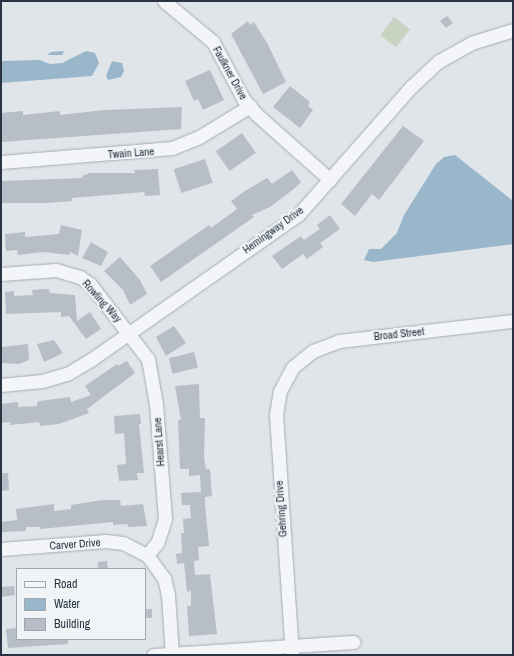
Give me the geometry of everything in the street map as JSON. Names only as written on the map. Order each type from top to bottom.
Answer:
[{"type":"street","name":"Faulkner Drive","points":[[164,1],[213,42],[250,106],[330,180]]},
{"type":"street","name":"Hemingway Drive","points":[[1,385],[42,381],[67,374],[298,215],[411,86],[439,61],[471,43],[513,30]]},
{"type":"street","name":"Twain Lane","points":[[1,162],[172,148],[199,137],[250,106]]},
{"type":"street","name":"Rowling Way","points":[[1,274],[56,270],[80,277],[90,284],[129,331]]},
{"type":"street","name":"Broad Street","points":[[293,367],[313,351],[339,341],[513,321]]},
{"type":"street","name":"Hearst Lane","points":[[129,331],[148,359],[156,404],[165,519],[157,543],[147,555]]},
{"type":"street","name":"Gehring Drive","points":[[291,650],[276,415],[280,391],[293,367]]},
{"type":"street","name":"Carver Drive","points":[[1,549],[106,541],[122,543],[147,555]]},
{"type":"street","points":[[147,555],[164,578],[168,595],[172,654]]},
{"type":"street","points":[[153,655],[291,650],[354,642]]},
{"type":"green space","points":[[394,17],[410,29],[396,47],[380,35]]},
{"type":"water","points":[[64,51],[62,55],[47,55],[51,52]]},
{"type":"water","points":[[86,51],[95,53],[99,63],[92,76],[1,83],[1,61],[40,60],[50,64],[62,63]]},
{"type":"water","points":[[112,61],[122,63],[124,71],[121,77],[108,80],[106,76]]},
{"type":"water","points":[[455,155],[513,201],[513,244],[373,262],[364,260],[369,249],[381,249],[397,233],[404,215],[436,164],[444,157]]},
{"type":"building","points":[[447,16],[453,23],[446,28],[440,21]]},
{"type":"building","points":[[248,21],[250,25],[254,22],[267,43],[286,82],[263,94],[231,34]]},
{"type":"building","points":[[210,70],[224,100],[203,110],[198,99],[194,101],[185,81]]},
{"type":"building","points":[[290,86],[310,102],[308,106],[313,110],[300,128],[273,107]]},
{"type":"building","points":[[182,107],[181,129],[1,142],[1,113],[23,111],[23,115],[60,111],[60,115],[104,110]]},
{"type":"building","points":[[403,126],[424,141],[379,200],[372,194],[355,216],[341,204]]},
{"type":"building","points":[[242,133],[256,153],[230,171],[216,151]]},
{"type":"building","points":[[205,159],[213,183],[181,193],[174,169]]},
{"type":"building","points":[[158,169],[160,195],[145,196],[144,192],[72,198],[72,201],[46,203],[1,203],[1,181],[83,178],[82,176],[90,173],[135,173],[134,170]]},
{"type":"building","points":[[292,170],[301,182],[295,188],[270,207],[252,215],[254,217],[161,282],[150,266],[209,225],[211,228],[237,209],[231,201],[245,191],[267,178],[272,184]]},
{"type":"building","points":[[330,215],[340,229],[320,243],[323,247],[307,259],[303,254],[282,269],[272,256],[301,236],[304,240],[320,229],[317,225]]},
{"type":"building","points":[[61,225],[82,230],[78,256],[70,252],[70,255],[43,252],[18,255],[17,250],[6,251],[5,234],[25,232],[25,237],[59,234]]},
{"type":"building","points":[[91,242],[108,252],[101,266],[82,258]]},
{"type":"building","points":[[120,257],[140,280],[147,294],[130,305],[123,290],[104,271]]},
{"type":"building","points":[[49,289],[50,293],[75,295],[77,321],[90,312],[101,329],[86,339],[69,316],[61,317],[61,312],[6,314],[5,292],[14,291],[14,296],[33,295],[32,290]]},
{"type":"building","points":[[174,326],[186,343],[166,356],[156,337]]},
{"type":"building","points":[[54,340],[63,353],[44,362],[37,344]]},
{"type":"building","points":[[28,344],[29,360],[19,364],[1,363],[1,347]]},
{"type":"building","points":[[194,352],[198,368],[173,374],[169,358]]},
{"type":"building","points":[[127,361],[135,373],[87,409],[89,413],[59,424],[40,426],[39,422],[10,425],[10,422],[1,423],[1,404],[18,402],[18,407],[37,406],[37,402],[40,401],[70,397],[71,402],[91,395],[85,386],[117,364],[118,366]]},
{"type":"building","points":[[199,384],[200,418],[205,418],[204,458],[206,469],[210,469],[212,496],[205,497],[209,546],[198,547],[199,560],[194,561],[195,575],[210,574],[217,634],[189,636],[187,606],[191,606],[191,591],[187,592],[184,563],[177,564],[176,554],[182,553],[181,533],[184,533],[183,519],[191,518],[190,505],[182,505],[181,493],[201,492],[200,475],[189,476],[189,469],[180,469],[178,420],[181,420],[175,386]]},
{"type":"building","points":[[140,414],[141,424],[139,424],[144,473],[137,473],[138,480],[119,481],[117,465],[126,464],[124,433],[115,434],[114,416]]},
{"type":"building","points":[[1,473],[8,473],[9,490],[1,491]]},
{"type":"building","points":[[103,500],[120,500],[121,506],[143,504],[147,526],[128,527],[128,524],[113,525],[113,522],[40,529],[40,527],[26,527],[26,531],[1,532],[1,522],[17,520],[16,509],[54,504],[54,511],[71,509],[71,505]]},
{"type":"building","points":[[107,561],[108,568],[98,568],[98,562]]},
{"type":"building","points":[[14,586],[15,595],[1,597],[1,587]]},
{"type":"building","points":[[146,609],[152,609],[152,618],[146,618]]},
{"type":"building","points":[[16,628],[16,640],[68,640],[68,644],[8,648],[6,629]]}]
